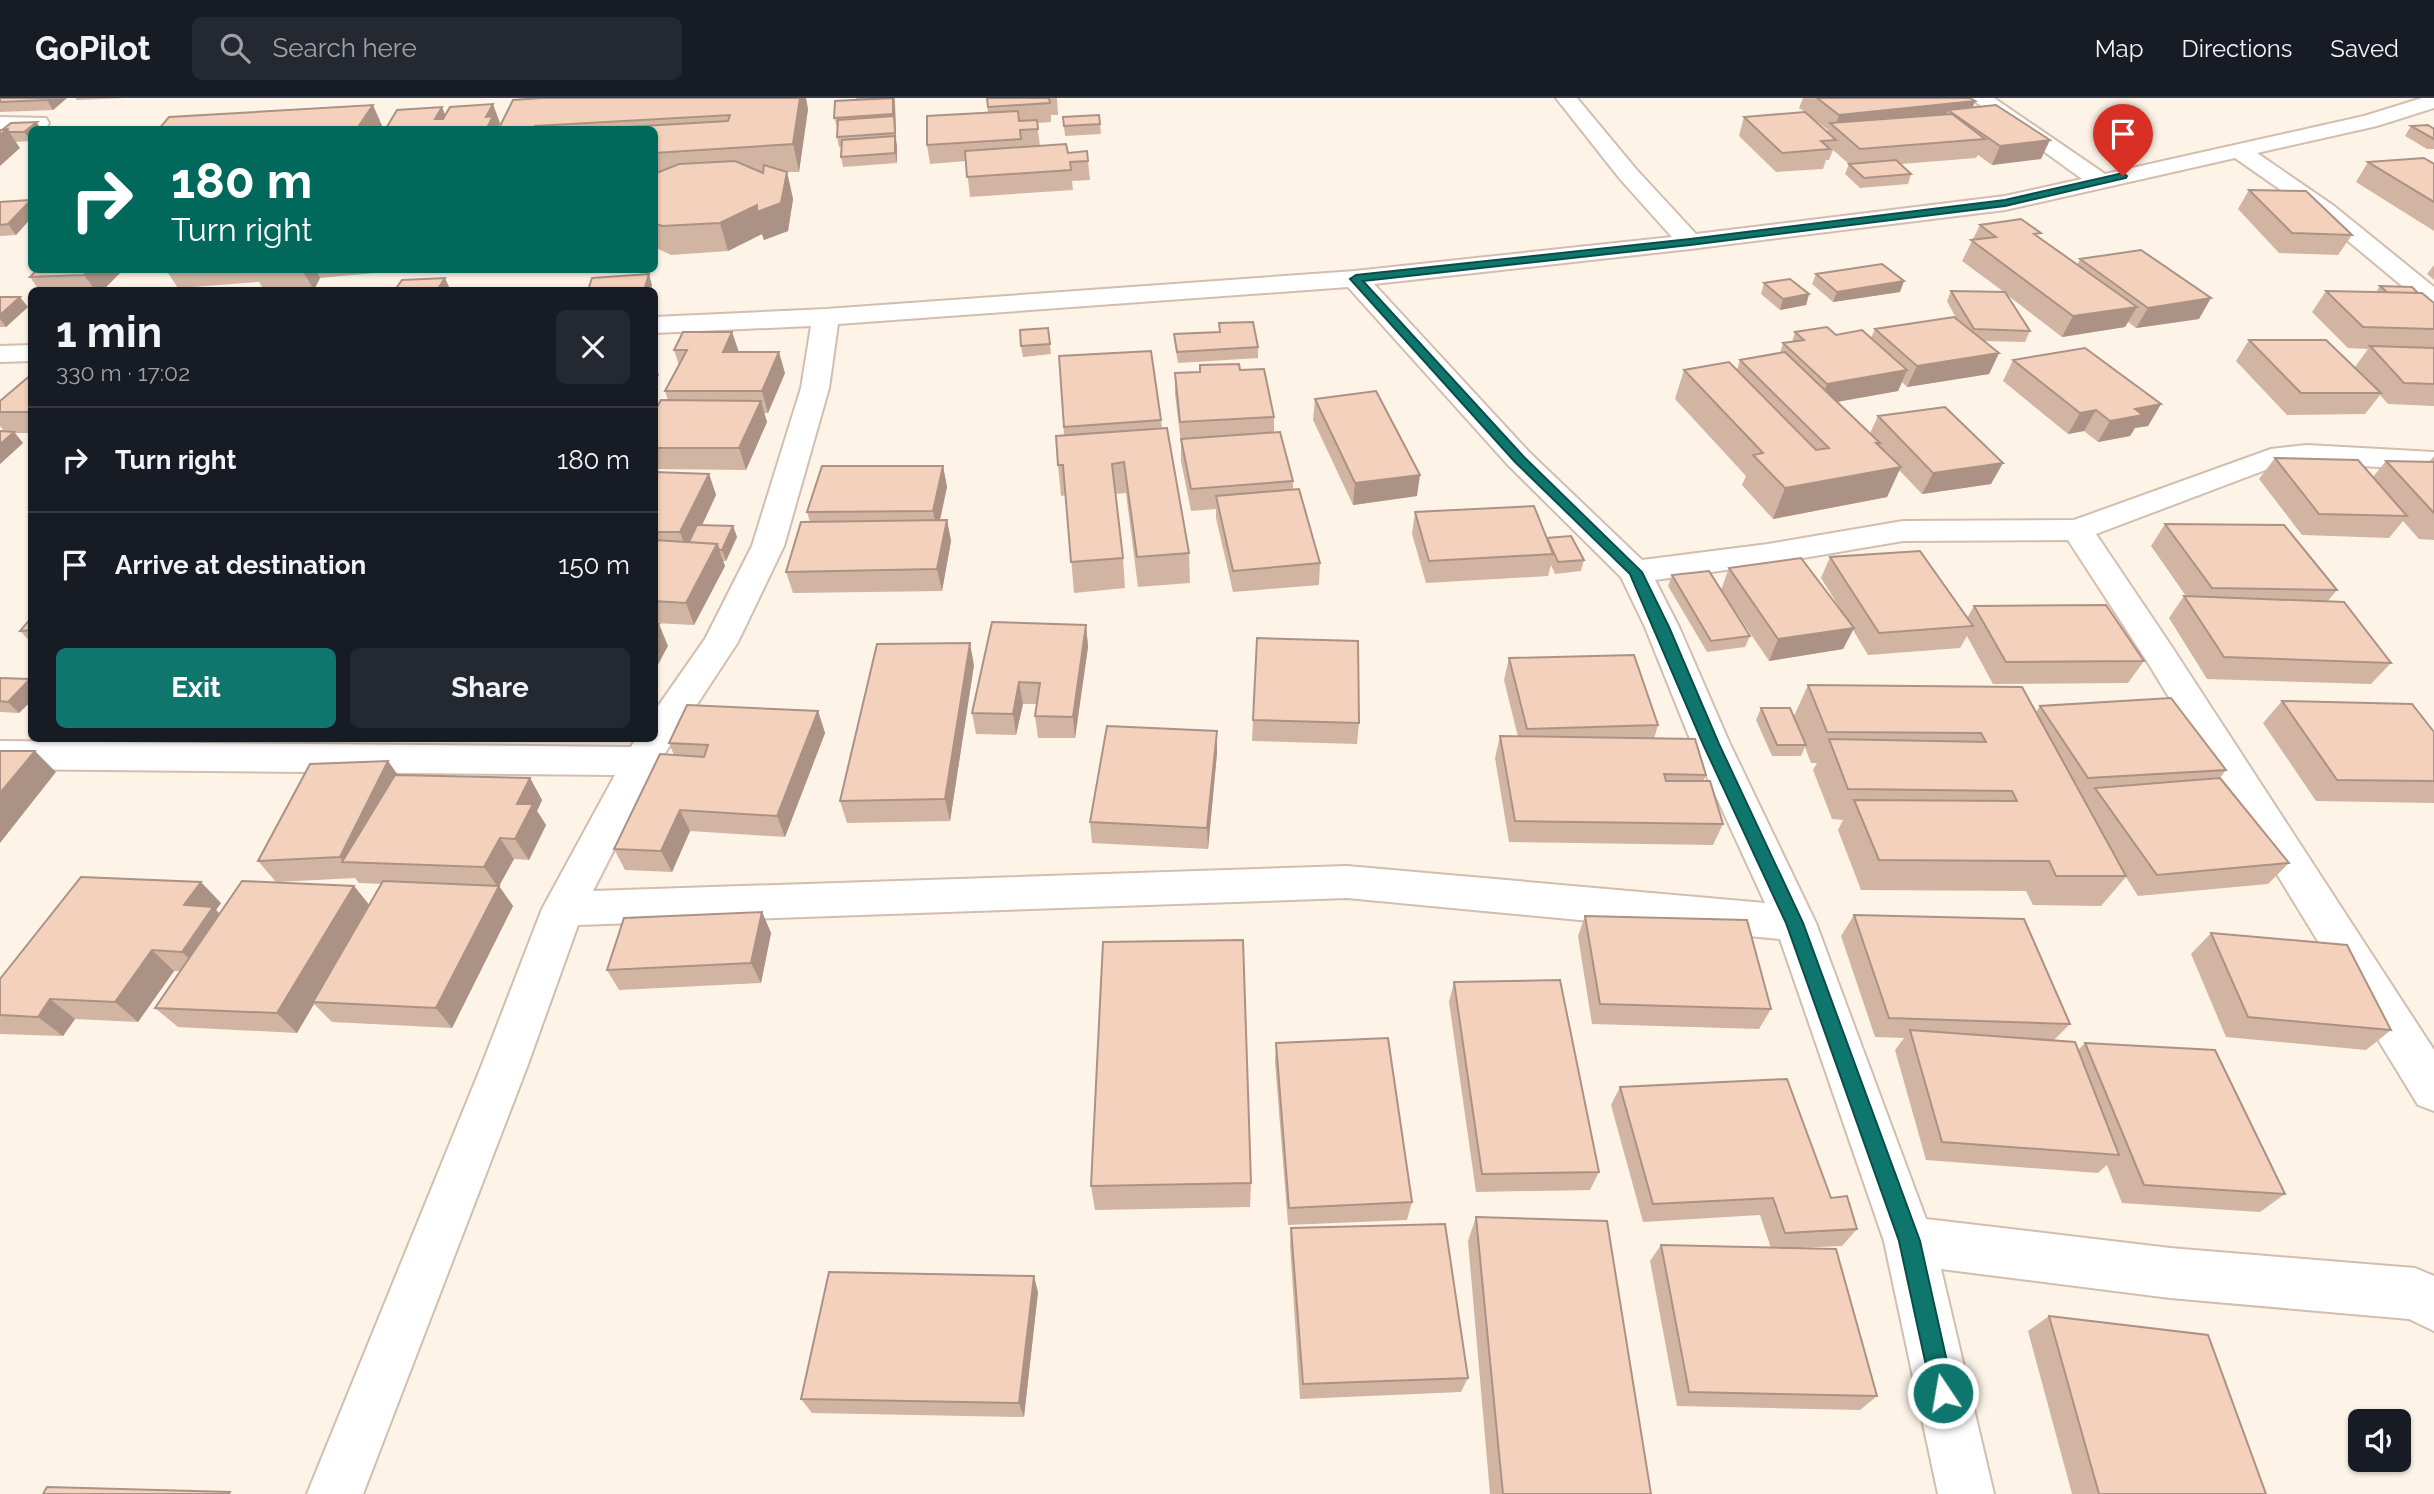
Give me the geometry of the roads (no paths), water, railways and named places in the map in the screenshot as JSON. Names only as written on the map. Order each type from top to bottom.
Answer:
[{"type":"street","points":[[1566,98],[1628,174],[1690,242]]},
{"type":"street","points":[[1980,98],[2099,180]]},
{"type":"street","points":[[658,325],[826,317],[1356,279],[2005,203],[2369,121],[2426,100]]},
{"type":"street","points":[[0,123],[37,123]]},
{"type":"street","points":[[2241,151],[2326,211],[2434,300]]},
{"type":"street","points":[[1356,279],[1519,459],[1636,572],[1711,744],[1795,923],[1909,1241],[1966,1494]]},
{"type":"street","points":[[658,736],[721,642],[768,546],[815,388],[826,317]]},
{"type":"street","points":[[0,354],[28,353]]},
{"type":"street","points":[[1636,572],[1768,554],[1903,531],[2077,530],[2271,458],[2307,454],[2434,461]]},
{"type":"street","points":[[2077,530],[2160,655],[2434,1090]]},
{"type":"street","points":[[335,1494],[564,909],[641,761],[654,742]]},
{"type":"street","points":[[0,755],[641,761]]},
{"type":"street","points":[[564,909],[1348,882],[1795,923]]},
{"type":"street","points":[[1909,1241],[2170,1273],[2428,1291]]}]
